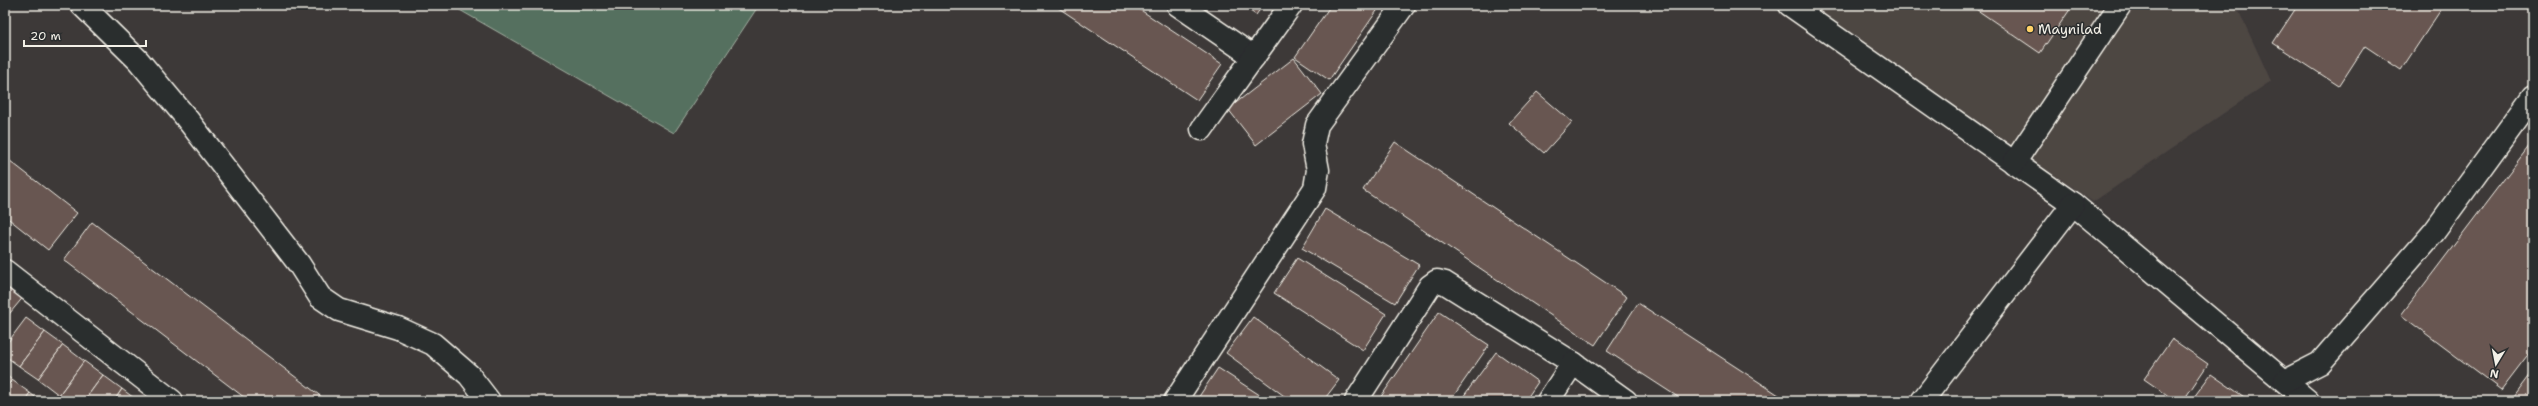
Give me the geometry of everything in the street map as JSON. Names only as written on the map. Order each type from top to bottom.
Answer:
[{"type":"street","points":[[82,5],[138,60],[184,115],[299,264],[320,297],[339,310],[398,328],[433,344],[469,375],[489,401]]},
{"type":"street","points":[[1178,5],[1254,57]]},
{"type":"street","points":[[1202,128],[1291,5]]},
{"type":"street","points":[[1175,401],[1315,188],[1318,170],[1313,144],[1317,125],[1404,5]]},
{"type":"street","points":[[1790,5],[2073,204],[2308,401]]},
{"type":"street","points":[[2014,163],[2120,5]]},
{"type":"street","points":[[2285,381],[2320,363],[2341,339],[2434,232],[2533,96]]},
{"type":"street","points":[[1922,401],[2073,204]]},
{"type":"street","points":[[5,271],[172,401]]},
{"type":"street","points":[[1356,401],[1430,286],[1437,281],[1445,282],[1573,363],[1626,401]]},
{"type":"street","points":[[1548,401],[1573,363]]},
{"type":"shaded area","points":[[1812,5],[2236,5],[2271,81],[2093,202]]},
{"type":"green space","points":[[451,5],[759,5],[674,133]]},
{"type":"building","points":[[1054,5],[1133,5],[1222,64],[1197,100]]},
{"type":"building","points":[[1241,5],[1263,5],[1256,15]]},
{"type":"building","points":[[1331,5],[1381,5],[1329,80],[1295,57]]},
{"type":"building","name":"Maynilad","points":[[1970,5],[2073,5],[2040,53]]},
{"type":"building","points":[[2298,5],[2444,5],[2401,70],[2365,46],[2339,86],[2273,43]]},
{"type":"building","points":[[1294,58],[1322,94],[1256,145],[1228,109]]},
{"type":"building","points":[[1537,92],[1572,122],[1544,153],[1509,123]]},
{"type":"building","points":[[2533,141],[2533,348],[2501,390],[2401,315]]},
{"type":"building","points":[[1395,142],[1627,297],[1595,345],[1363,190]]},
{"type":"building","points":[[5,157],[77,213],[48,250],[5,216]]},
{"type":"building","points":[[1325,209],[1419,265],[1395,303],[1302,248]]},
{"type":"building","points":[[92,222],[327,401],[249,401],[64,260]]},
{"type":"building","points":[[1297,258],[1386,314],[1363,350],[1274,293]]},
{"type":"building","points":[[5,279],[25,295],[5,319]]},
{"type":"building","points":[[1638,303],[1788,401],[1684,401],[1607,351]]},
{"type":"building","points":[[1439,312],[1489,345],[1450,401],[1378,401]]},
{"type":"building","points":[[1253,317],[1339,380],[1323,401],[1291,401],[1226,353]]},
{"type":"building","points":[[26,318],[45,332],[19,366],[5,356],[5,346]]},
{"type":"building","points":[[45,332],[63,345],[38,379],[19,366]]},
{"type":"building","points":[[2172,339],[2208,364],[2183,401],[2176,401],[2144,379]]},
{"type":"building","points":[[63,345],[84,361],[59,395],[38,379]]},
{"type":"building","points":[[1496,352],[1538,382],[1525,401],[1460,401]]},
{"type":"building","points":[[84,361],[103,375],[84,401],[67,401],[59,395]]},
{"type":"building","points":[[1218,368],[1269,401],[1196,401]]},
{"type":"building","points":[[2533,370],[2533,401],[2510,401]]},
{"type":"building","points":[[5,374],[12,380],[5,389]]},
{"type":"building","points":[[2211,374],[2250,401],[2191,401]]},
{"type":"building","points":[[103,375],[122,389],[114,401],[84,401]]},
{"type":"building","points":[[12,380],[30,393],[24,401],[5,401],[5,389]]},
{"type":"building","points":[[122,389],[138,401],[114,401]]},
{"type":"building","points":[[30,393],[40,401],[24,401]]},
{"type":"place","name":"Maynilad","points":[[2030,29]]}]
